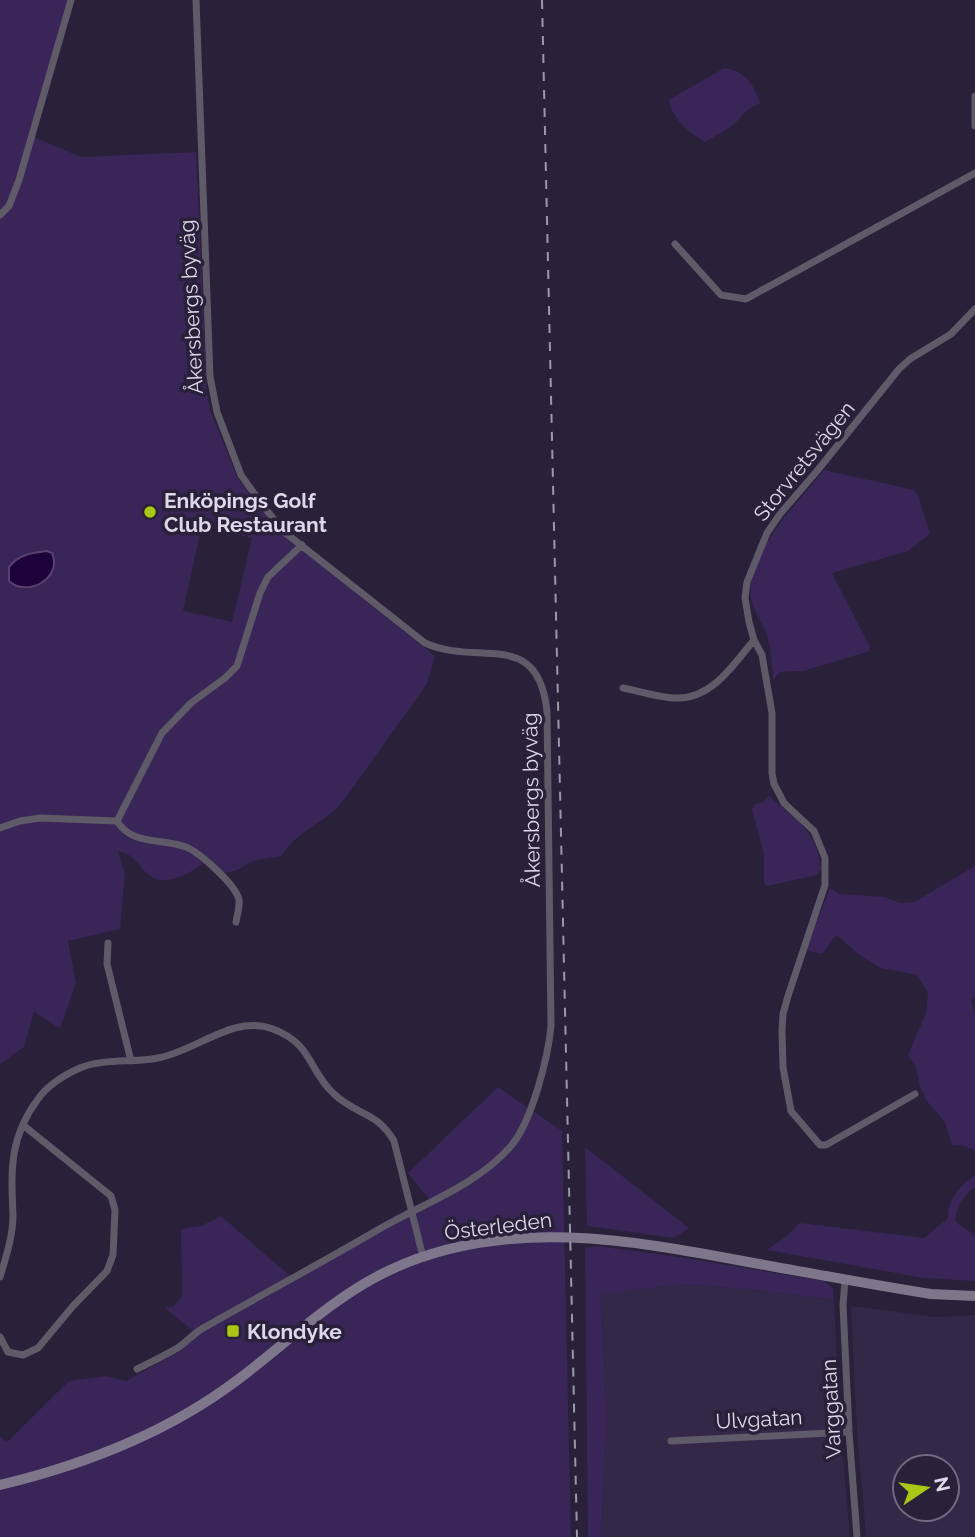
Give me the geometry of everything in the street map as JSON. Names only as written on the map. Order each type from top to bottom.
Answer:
[{"type":"street","points":[[0,215],[9,206],[19,180],[71,0]]},
{"type":"street","name":"Åkersbergs byväg","points":[[137,1369],[180,1347],[202,1329],[471,1180],[492,1165],[512,1144],[527,1119],[550,1040],[552,999],[545,695],[537,676],[515,657],[445,650],[425,643],[283,531],[243,480],[217,412],[209,363],[196,0]]},
{"type":"street","points":[[975,96],[975,126]]},
{"type":"street","points":[[675,244],[721,295],[746,299],[975,173]]},
{"type":"street","name":"Storvretsvägen","points":[[915,1094],[826,1145],[820,1145],[792,1111],[783,1067],[783,1014],[827,872],[823,850],[814,831],[784,803],[774,784],[772,713],[762,655],[754,640],[745,598],[747,582],[767,533],[780,513],[899,369],[910,359],[951,334],[975,309]]},
{"type":"street","points":[[117,821],[162,733],[191,703],[237,666],[260,593],[268,577],[302,545]]},
{"type":"street","points":[[623,688],[678,698],[699,695],[733,667],[754,640]]},
{"type":"street","points":[[0,828],[40,818],[117,821]]},
{"type":"street","points":[[117,821],[122,829],[133,836],[187,847],[195,852],[236,889],[239,901],[236,922]]},
{"type":"street","points":[[108,943],[107,964],[131,1061]]},
{"type":"street","points":[[0,1277],[12,1228],[12,1164],[23,1125],[39,1097],[57,1080],[93,1064],[174,1055],[229,1029],[240,1027],[264,1027],[287,1036],[304,1049],[321,1079],[332,1092],[342,1101],[379,1121],[387,1129],[394,1141],[423,1256]]},
{"type":"street","points":[[0,1337],[8,1352],[15,1356],[38,1348],[107,1271],[113,1255],[115,1210],[111,1196],[23,1125]]},
{"type":"street","name":"Österleden","points":[[0,1485],[75,1464],[140,1438],[200,1405],[234,1382],[357,1288],[389,1270],[423,1256],[475,1244],[506,1239],[566,1236],[595,1238],[680,1248],[931,1294],[975,1296]]},
{"type":"street","name":"Varggatan","points":[[845,1280],[843,1305],[857,1537]]},
{"type":"street","name":"Ulvgatan","points":[[671,1441],[849,1433]]},
{"type":"shaded area","points":[[0,0],[68,0],[29,135],[81,157],[196,152],[207,393],[210,410],[238,479],[265,514],[359,596],[435,656],[427,684],[349,793],[334,811],[299,836],[281,856],[253,861],[235,871],[224,873],[196,850],[194,854],[203,864],[176,878],[161,880],[148,874],[129,855],[118,851],[125,874],[120,929],[68,941],[76,983],[61,1026],[59,1028],[34,1012],[24,1047],[0,1064]],"holes":[[[202,525],[252,538],[232,622],[183,611]],[[23,555],[53,565],[43,581],[25,589],[9,567]]]},
{"type":"shaded area","points":[[724,68],[738,72],[748,80],[760,104],[749,109],[731,127],[705,142],[682,125],[669,100]]},
{"type":"shaded area","points":[[824,470],[914,490],[930,534],[908,551],[832,573],[870,651],[803,671],[780,672],[773,680],[768,638],[753,607],[751,581],[756,564],[776,529]]},
{"type":"shaded area","points":[[47,551],[52,553],[54,562],[48,577],[41,583],[25,587],[16,586],[9,581],[9,567],[17,559]]},
{"type":"shaded area","points":[[769,796],[803,826],[815,844],[821,869],[817,875],[767,886],[764,883],[764,854],[752,810],[754,805]]},
{"type":"shaded area","points":[[975,866],[975,996],[972,1002],[975,1013],[975,1150],[952,1145],[945,1122],[926,1100],[916,1067],[908,1055],[926,1013],[928,993],[917,975],[881,968],[858,954],[837,935],[822,954],[806,950],[830,888],[840,894],[884,897],[900,903],[914,902]]},
{"type":"shaded area","points":[[498,1087],[562,1131],[571,1537],[0,1537],[0,1437],[7,1442],[69,1381],[106,1376],[126,1381],[182,1350],[194,1332],[165,1308],[174,1306],[182,1297],[181,1229],[201,1226],[221,1216],[290,1276],[429,1199],[408,1173]]},
{"type":"shaded area","points":[[585,1147],[689,1228],[674,1238],[587,1226]]},
{"type":"shaded area","points":[[975,1175],[975,1187],[962,1201],[955,1219],[975,1235],[975,1281],[924,1278],[767,1250],[800,1223],[924,1238],[948,1218],[948,1211],[956,1193]]},
{"type":"shaded area","points":[[597,1246],[824,1281],[833,1288],[834,1300],[686,1284],[601,1294],[607,1422],[601,1537],[588,1537],[585,1248]]},
{"type":"shaded area","points":[[686,1284],[834,1300],[840,1424],[850,1537],[601,1537],[607,1422],[601,1293]]},
{"type":"shaded area","points":[[851,1306],[936,1317],[975,1315],[975,1537],[866,1537],[857,1432]]},
{"type":"railway","points":[[542,0],[577,1537]]},
{"type":"place","name":"Enköpings Golf Club Restaurant","points":[[150,512]]},
{"type":"place","name":"Klondyke","points":[[233,1331]]}]
